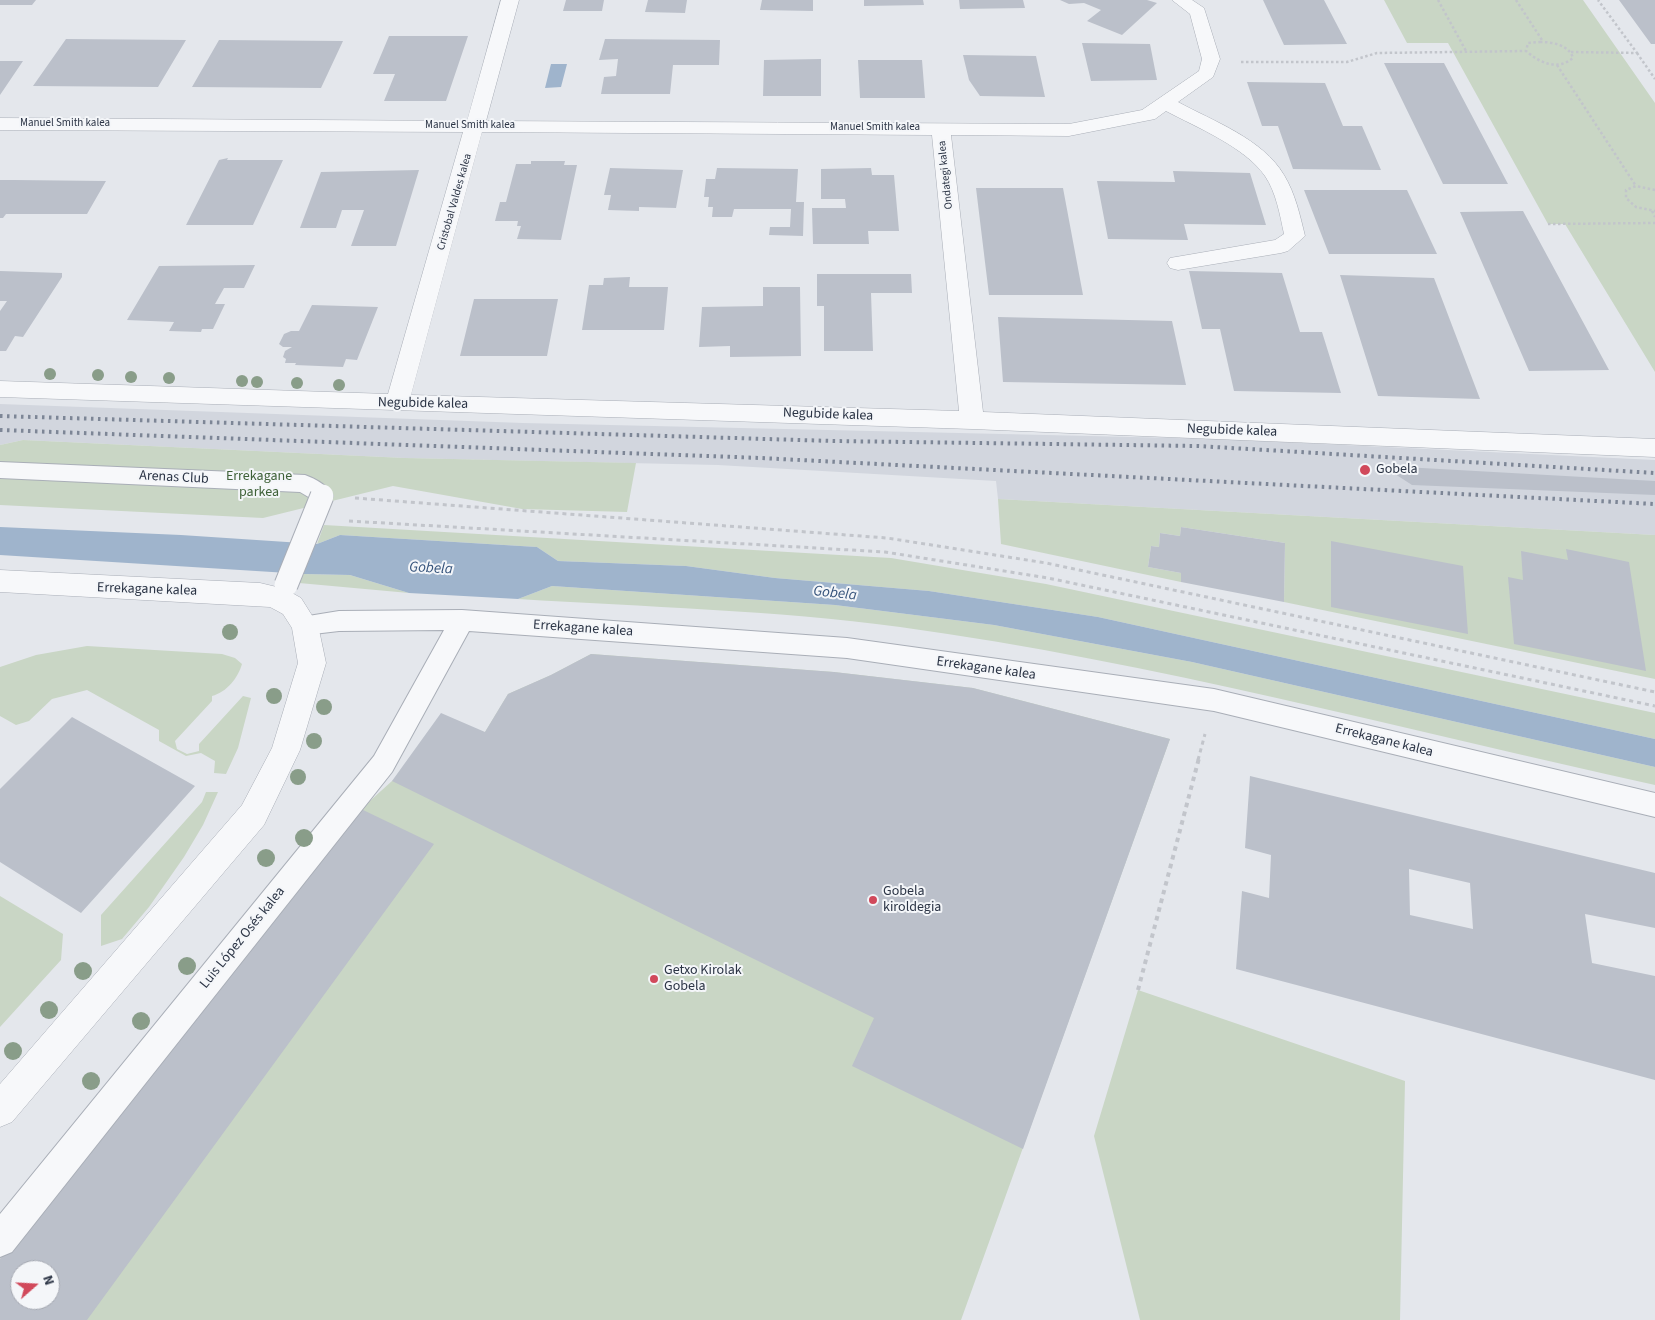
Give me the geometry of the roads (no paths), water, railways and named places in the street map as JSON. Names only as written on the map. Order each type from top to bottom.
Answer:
[{"type":"street","name":"Cristobal Valdes kalea","points":[[397,403],[510,0]]},
{"type":"street","name":"Ondategi kalea","points":[[972,420],[941,129],[1069,130],[1148,115],[1206,73],[1211,62],[1198,12],[1181,0]]},
{"type":"street","points":[[1165,103],[1252,153],[1274,173],[1288,206],[1295,236],[1281,246],[1178,263]]},
{"type":"street","name":"Manuel Smith kalea","points":[[0,124],[941,129]]},
{"type":"street","name":"Negubide kalea","points":[[0,389],[972,420],[1655,448]]},
{"type":"street","name":"Arenas Club","points":[[0,470],[305,484],[322,496],[290,603]]},
{"type":"street","name":"Errekagane kalea","points":[[0,582],[260,594],[339,621],[462,620],[848,648],[1214,700],[1655,805]]},
{"type":"street","points":[[0,602],[50,585]]},
{"type":"street","points":[[0,1110],[253,814],[286,750],[312,664],[290,603]]},
{"type":"street","name":"Luis López Osés kalea","points":[[0,1240],[383,764],[462,620]]},
{"type":"water","points":[[551,64],[567,64],[561,87],[545,88]]},
{"type":"water","points":[[0,527],[181,535],[317,544],[340,535],[537,547],[558,561],[686,566],[775,578],[929,591],[1098,617],[1655,739],[1655,767],[1192,662],[994,625],[835,605],[552,586],[518,599],[409,593],[350,575],[304,574],[0,555]]},
{"type":"railway","points":[[0,416],[833,441],[1198,446],[1655,473]]},
{"type":"railway","points":[[0,430],[761,458],[1655,504]]},
{"type":"place","name":"Gobela","points":[[1365,470]]},
{"type":"place","name":"Gobela kiroldegia","points":[[873,900]]},
{"type":"place","name":"Getxo Kirolak Gobela","points":[[654,979]]},
{"type":"park label","name":"Errekagane parkea","points":[[259,486]]}]
